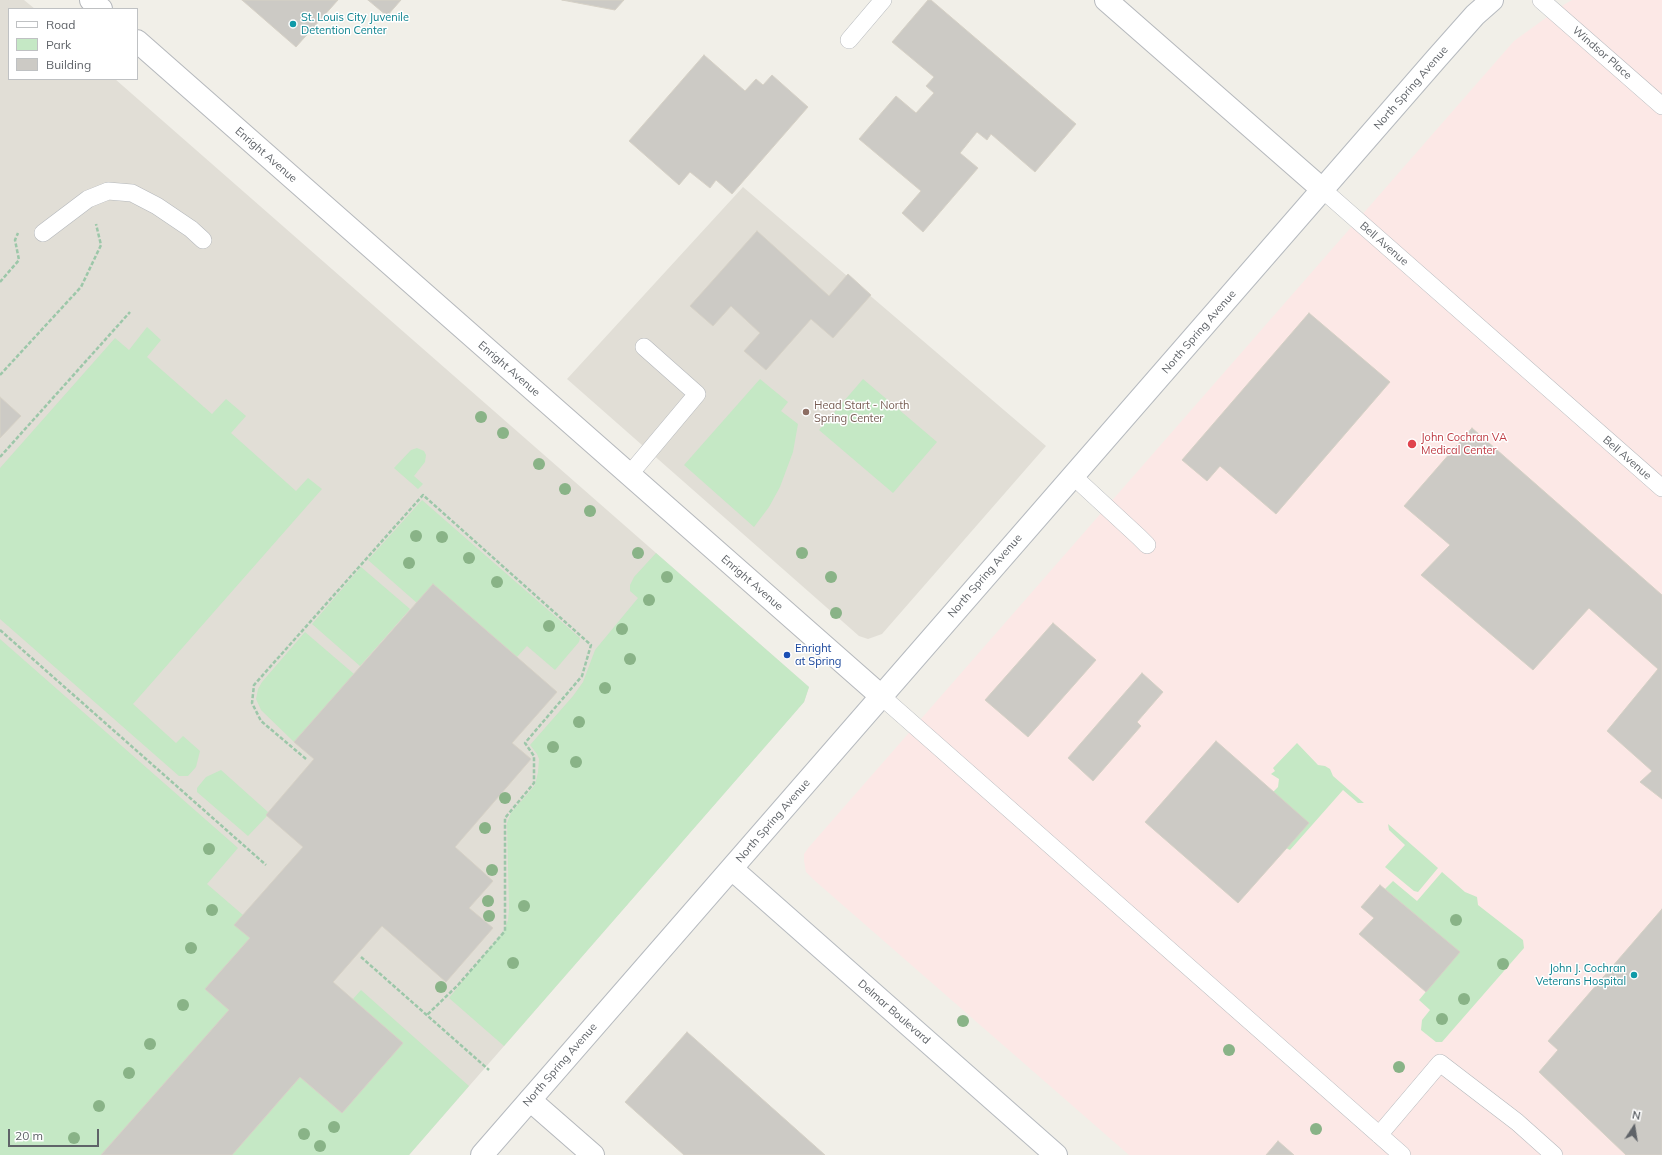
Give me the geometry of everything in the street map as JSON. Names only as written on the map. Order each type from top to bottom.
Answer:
[{"type":"street","points":[[91,0],[100,8]]},
{"type":"street","name":"Bell Avenue","points":[[1106,0],[1323,190]]},
{"type":"street","name":"North Spring Avenue","points":[[482,1155],[732,869],[880,696],[1470,21],[1492,0]]},
{"type":"street","name":"Enright Avenue","points":[[138,42],[880,696]]},
{"type":"street","name":"Delmar Boulevard","points":[[732,869],[1056,1155]]},
{"type":"street","points":[[530,1100],[593,1155]]},
{"type":"lane","points":[[849,40],[883,0]]},
{"type":"lane","name":"Windsor Place","points":[[1541,0],[1662,106]]},
{"type":"lane","name":"Bell Avenue","points":[[1323,190],[1662,488]]},
{"type":"lane","points":[[43,233],[88,199],[108,191],[132,193],[157,206],[191,229],[203,240]]},
{"type":"lane","points":[[630,475],[697,394],[644,347]]},
{"type":"lane","points":[[1073,476],[1147,546]]},
{"type":"lane","points":[[880,696],[1402,1155]]},
{"type":"lane","points":[[1379,1135],[1440,1063],[1516,1122],[1554,1155]]},
{"type":"path","points":[[0,375],[81,287],[101,245],[93,210],[88,199]]},
{"type":"path","points":[[0,282],[19,260],[15,240],[21,226]]},
{"type":"path","points":[[0,457],[130,312]]},
{"type":"path","points":[[306,759],[261,721],[252,703],[254,685],[423,495],[591,645],[582,676],[525,743],[534,756],[534,783],[505,818],[505,931],[458,985],[427,1015]]},
{"type":"path","points":[[0,630],[266,865]]},
{"type":"path","points":[[361,957],[489,1070]]},
{"type":"shaded area","points":[[0,0],[24,0],[34,8],[8,8],[8,80],[116,80],[809,687],[804,702],[409,1155],[0,1155]]},
{"type":"shaded area","name":"John Cochran VA Medical Center","points":[[1572,0],[1662,0],[1662,1155],[1129,1155],[814,880],[806,872],[804,854],[1514,41]]},
{"type":"shaded area","name":"Head Start - North Spring Center","points":[[743,187],[1046,446],[882,634],[868,639],[859,636],[567,379]]},
{"type":"green space","points":[[147,327],[161,340],[147,357],[212,414],[226,399],[246,416],[231,433],[296,491],[308,478],[322,489],[133,704],[176,743],[183,736],[200,751],[196,767],[188,776],[179,776],[0,619],[0,468],[115,338],[129,350]]},
{"type":"green space","points":[[760,379],[788,402],[781,411],[798,424],[793,452],[780,487],[769,507],[754,527],[684,465]]},
{"type":"green space","points":[[863,379],[937,442],[893,493],[819,430]]},
{"type":"green space","points":[[417,448],[424,451],[426,455],[425,462],[414,476],[423,484],[418,489],[394,468],[411,450]]},
{"type":"green space","points":[[422,500],[580,638],[579,642],[555,670],[527,646],[517,657],[433,584],[417,603],[368,560]]},
{"type":"green space","points":[[656,553],[809,687],[804,702],[504,1046],[449,998],[504,931],[508,920],[507,823],[511,813],[535,785],[539,759],[530,745],[573,696],[583,682],[595,650],[638,598],[630,591],[630,585],[634,577]]},
{"type":"green space","points":[[361,567],[410,609],[360,666],[312,624]]},
{"type":"green space","points":[[305,632],[354,674],[294,742],[261,710],[256,699],[258,689],[262,682]]},
{"type":"green space","points":[[0,639],[238,848],[207,884],[243,915],[250,938],[205,989],[229,1010],[101,1155],[0,1155]]},
{"type":"green space","points":[[1297,743],[1318,765],[1325,766],[1330,769],[1333,776],[1364,803],[1358,803],[1343,790],[1290,850],[1286,848],[1273,792],[1278,787],[1279,779],[1271,774],[1275,771],[1273,768]]},
{"type":"green space","points":[[221,770],[268,812],[266,815],[267,816],[248,836],[197,792],[197,788],[206,777]]},
{"type":"green space","points":[[1388,824],[1438,868],[1418,892],[1414,891],[1385,867],[1405,845],[1389,830]]},
{"type":"green space","points":[[1442,872],[1465,892],[1477,897],[1478,905],[1523,940],[1524,948],[1442,1042],[1436,1042],[1421,1030],[1422,1020],[1430,1010],[1419,1000],[1459,952],[1385,889],[1393,881],[1417,901]]},
{"type":"green space","points":[[361,990],[469,1086],[409,1155],[232,1155],[300,1077],[342,1113],[403,1043],[353,999]]},
{"type":"building","name":"St. Louis City Juvenile Detention Center","points":[[242,0],[338,0],[296,47]]},
{"type":"building","name":"St. Louis City Juvenile Detention Center","points":[[368,0],[401,0],[387,16]]},
{"type":"building","points":[[562,0],[624,0],[615,10]]},
{"type":"building","points":[[928,0],[931,0],[1076,124],[1035,172],[991,134],[987,140],[977,132],[960,153],[978,168],[923,232],[902,213],[921,191],[859,139],[896,96],[916,113],[934,93],[926,86],[934,77],[892,42]]},
{"type":"building","points":[[704,55],[745,91],[756,79],[763,85],[772,75],[808,107],[732,194],[716,180],[710,188],[690,172],[679,185],[629,141]]},
{"type":"building","points":[[757,231],[829,296],[848,274],[871,295],[833,338],[811,319],[766,370],[744,351],[760,333],[731,306],[713,326],[690,306]]},
{"type":"building","points":[[1309,313],[1390,382],[1276,514],[1220,466],[1207,481],[1182,460]]},
{"type":"building","points":[[0,397],[21,416],[0,438]]},
{"type":"building","points":[[1472,428],[1662,595],[1662,799],[1640,782],[1652,771],[1607,731],[1658,669],[1589,608],[1533,670],[1421,575],[1450,545],[1404,506]]},
{"type":"building","points":[[433,584],[557,692],[512,743],[531,759],[455,847],[493,881],[469,908],[493,928],[446,982],[382,926],[333,982],[403,1043],[342,1113],[300,1077],[232,1155],[101,1155],[229,1010],[205,989],[250,938],[234,925],[303,847],[266,815],[314,759],[294,742]]},
{"type":"building","points":[[1053,623],[1096,660],[1028,737],[985,700]]},
{"type":"building","points":[[1142,673],[1163,692],[1137,722],[1141,726],[1093,781],[1068,758]]},
{"type":"building","points":[[1216,741],[1309,823],[1238,903],[1145,822]]},
{"type":"building","points":[[1380,885],[1460,952],[1426,992],[1359,934],[1374,918],[1361,907]]},
{"type":"building","name":"John J. Cochran Veterans Hospital","points":[[1662,909],[1662,1155],[1626,1155],[1539,1072],[1558,1050],[1548,1041]]},
{"type":"building","points":[[687,1032],[825,1155],[684,1155],[625,1102]]},
{"type":"building","points":[[1278,1141],[1294,1155],[1266,1155]]},
{"type":"place","name":"St. Louis City Juvenile Detention Center","points":[[293,24]]},
{"type":"place","name":"Head Start - North Spring Center","points":[[806,412]]},
{"type":"place","name":"John Cochran VA Medical Center","points":[[1412,444]]},
{"type":"place","name":"Enright at Spring","points":[[787,655]]},
{"type":"place","name":"John J. Cochran Veterans Hospital","points":[[1634,975]]}]
